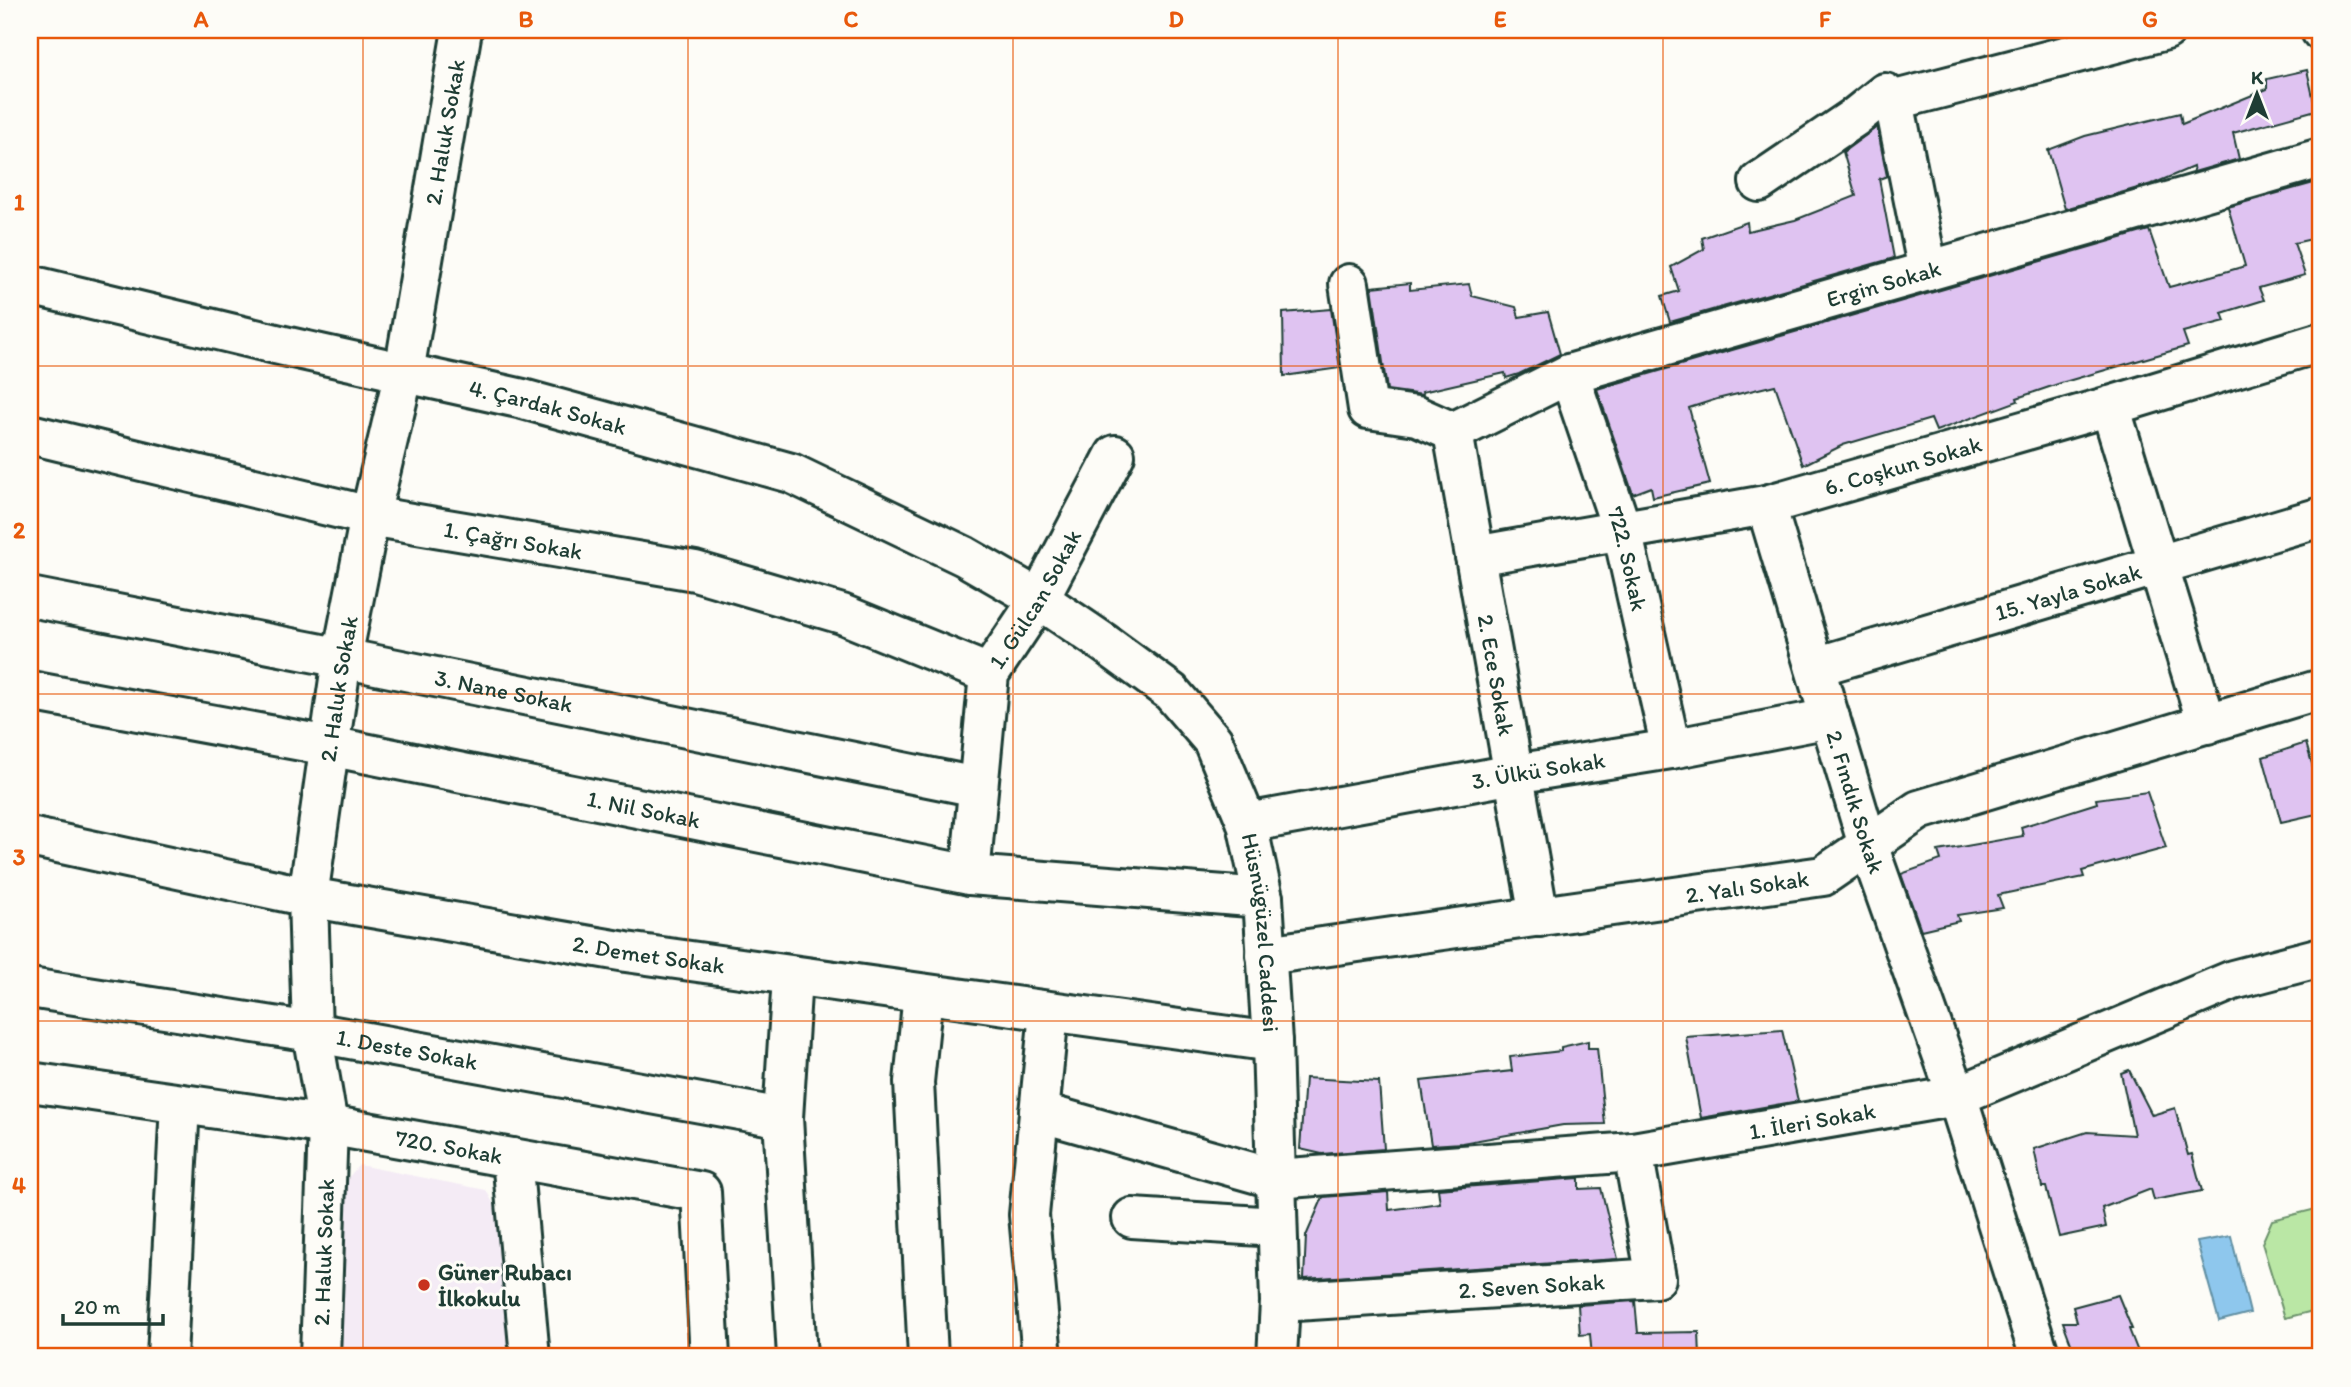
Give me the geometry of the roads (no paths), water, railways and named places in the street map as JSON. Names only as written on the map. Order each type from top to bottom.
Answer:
[{"type":"street","name":"2. Haluk Sokak","points":[[320,1357],[328,1125],[312,1032],[308,897],[342,658],[370,516],[404,372],[462,30]]},
{"type":"street","points":[[1895,106],[1903,98],[2166,30]]},
{"type":"street","points":[[1759,182],[1855,117],[1885,93],[1895,106],[1928,271]]},
{"type":"street","name":"Ergin Sokak","points":[[1453,432],[1569,374],[2321,158]]},
{"type":"street","points":[[1349,284],[1368,409],[1417,416],[1453,432]]},
{"type":"street","name":"4. Çardak Sokak","points":[[30,285],[284,346],[523,399],[792,473],[964,556],[1039,599]]},
{"type":"street","name":"6. Coşkun Sokak","points":[[1475,556],[1766,505],[2321,342]]},
{"type":"street","name":"722. Sokak","points":[[1569,374],[1622,530],[1671,749]]},
{"type":"street","points":[[2110,406],[2207,724]]},
{"type":"street","name":"2. Ece Sokak","points":[[1453,432],[1539,917]]},
{"type":"street","name":"1. Çağrı Sokak","points":[[30,434],[370,516],[695,571],[842,614],[989,674]]},
{"type":"street","name":"1. Gülcan Sokak","points":[[970,875],[989,674],[1039,599],[1115,455]]},
{"type":"street","name":"2. Fındık Sokak","points":[[1766,505],[1868,845],[1957,1096],[2040,1357]]},
{"type":"street","name":"15. Yayla Sokak","points":[[1815,667],[2321,517]]},
{"type":"street","name":"3. Nane Sokak","points":[[30,597],[977,787]]},
{"type":"street","name":"Hüsnügüzel Caddesi","points":[[1039,599],[1171,692],[1213,741],[1247,823],[1263,898],[1272,1042],[1280,1302],[1277,1357]]},
{"type":"street","name":"2. Yalı Sokak","points":[[1266,956],[1823,876],[1919,810],[2321,689]]},
{"type":"street","name":"1. Nil Sokak","points":[[30,691],[329,746],[970,875],[1263,898]]},
{"type":"street","name":"3. Ülkü Sokak","points":[[1247,823],[1514,774],[1671,749],[1830,718]]},
{"type":"street","name":"2. Demet Sokak","points":[[30,837],[308,897],[625,952],[1272,1042]]},
{"type":"street","name":"1. İleri Sokak","points":[[1276,1179],[1633,1152],[1957,1096],[2233,980],[2321,957]]},
{"type":"street","points":[[792,977],[783,1118],[797,1357]]},
{"type":"street","name":"1. Deste Sokak","points":[[30,988],[312,1032],[783,1118]]},
{"type":"street","points":[[923,994],[914,1082],[928,1357]]},
{"type":"street","points":[[1042,1357],[1029,1216],[1049,1012]]},
{"type":"street","name":"720. Sokak","points":[[30,1083],[328,1125],[701,1192],[710,1357]]},
{"type":"street","points":[[167,1357],[180,1104]]},
{"type":"street","points":[[1039,1112],[1276,1179]]},
{"type":"street","name":"2. Seven Sokak","points":[[1280,1302],[1656,1278],[1633,1152]]},
{"type":"street","points":[[512,1158],[530,1357]]},
{"type":"street","points":[[1132,1218],[1277,1227]]},
{"type":"water","points":[[2231,1236],[2250,1313],[2219,1321],[2197,1242]]},
{"type":"place","name":"Güner Rubacı İlkokulu","points":[[424,1285]]}]
